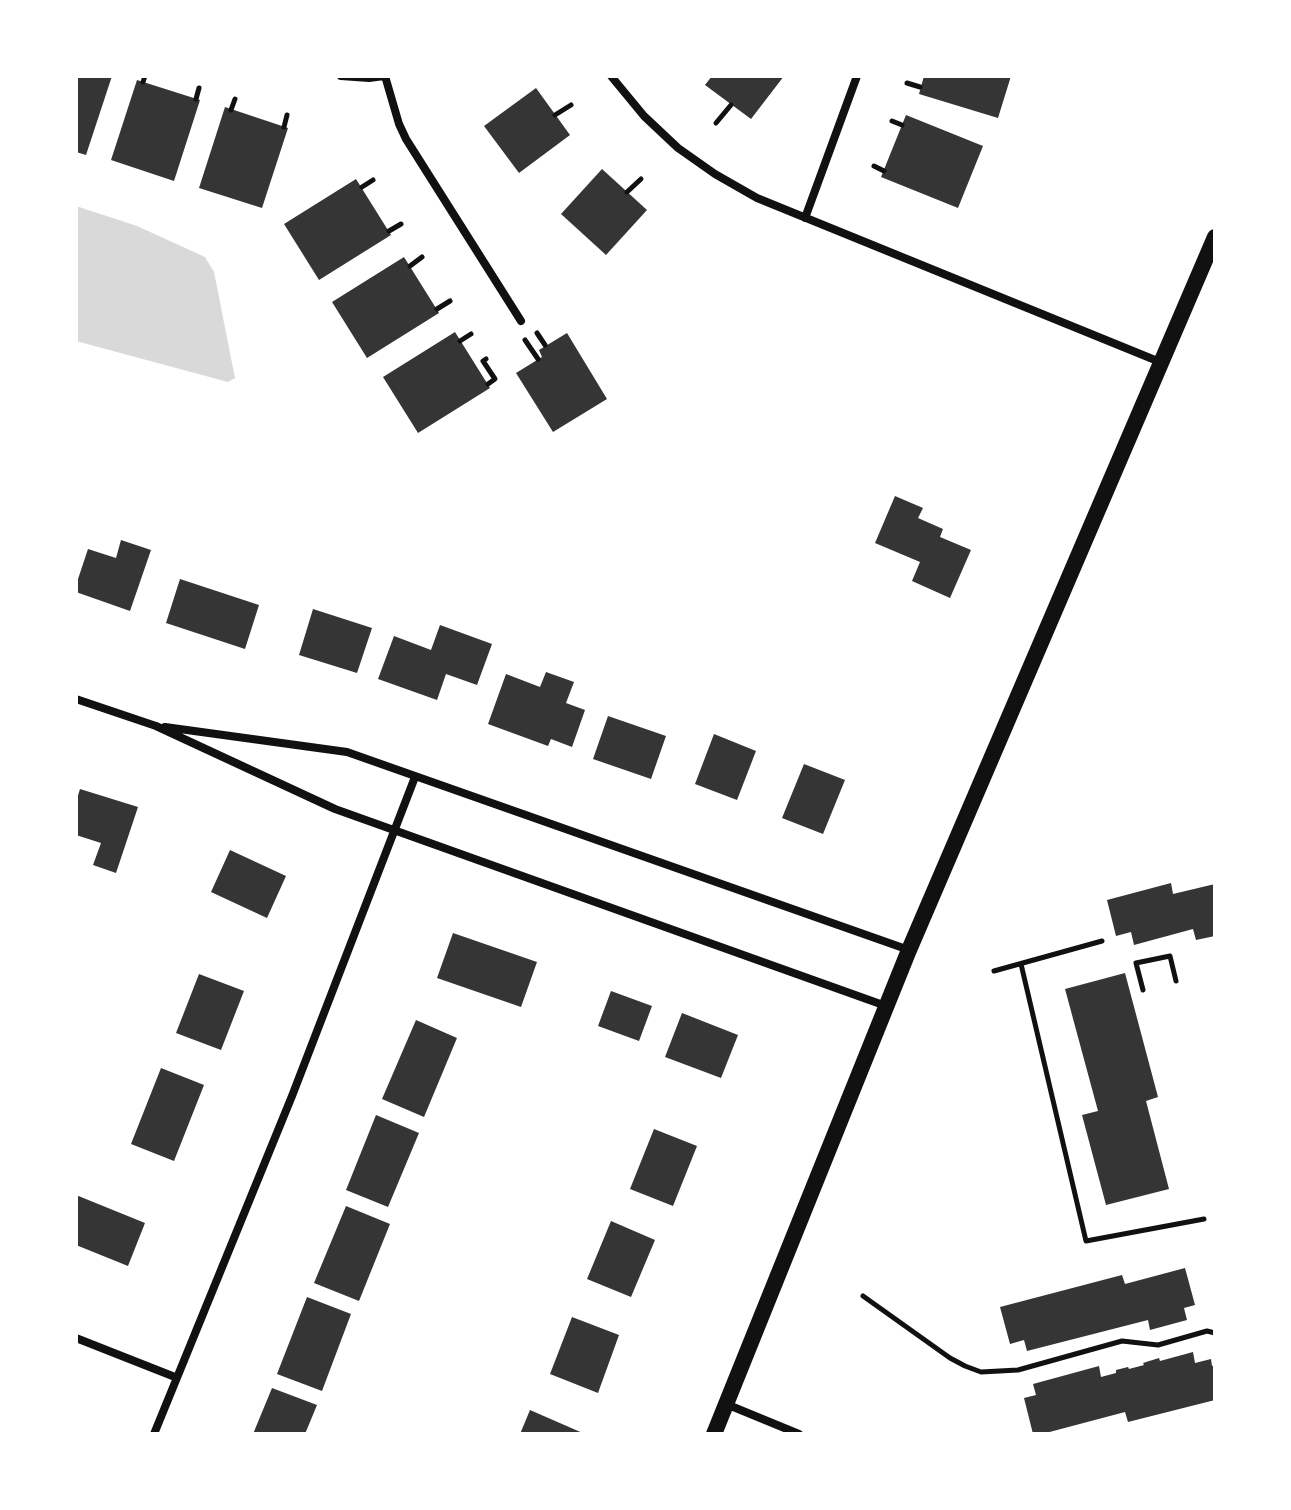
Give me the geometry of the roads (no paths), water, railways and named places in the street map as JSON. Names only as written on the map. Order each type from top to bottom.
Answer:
[{"type":"main road","points":[[714,1434],[909,950],[1215,237]]},
{"type":"street","points":[[341,76],[385,76],[406,139],[521,321]]},
{"type":"street","points":[[611,76],[644,116],[678,148],[757,198],[1160,362]]},
{"type":"street","points":[[805,218],[857,76]]},
{"type":"street","points":[[76,699],[156,726],[335,809],[887,1006]]},
{"type":"street","points":[[156,726],[347,752],[909,950]]},
{"type":"street","points":[[154,1434],[292,1096],[415,777]]},
{"type":"street","points":[[76,1338],[175,1377]]},
{"type":"street","points":[[726,1404],[799,1434]]}]
